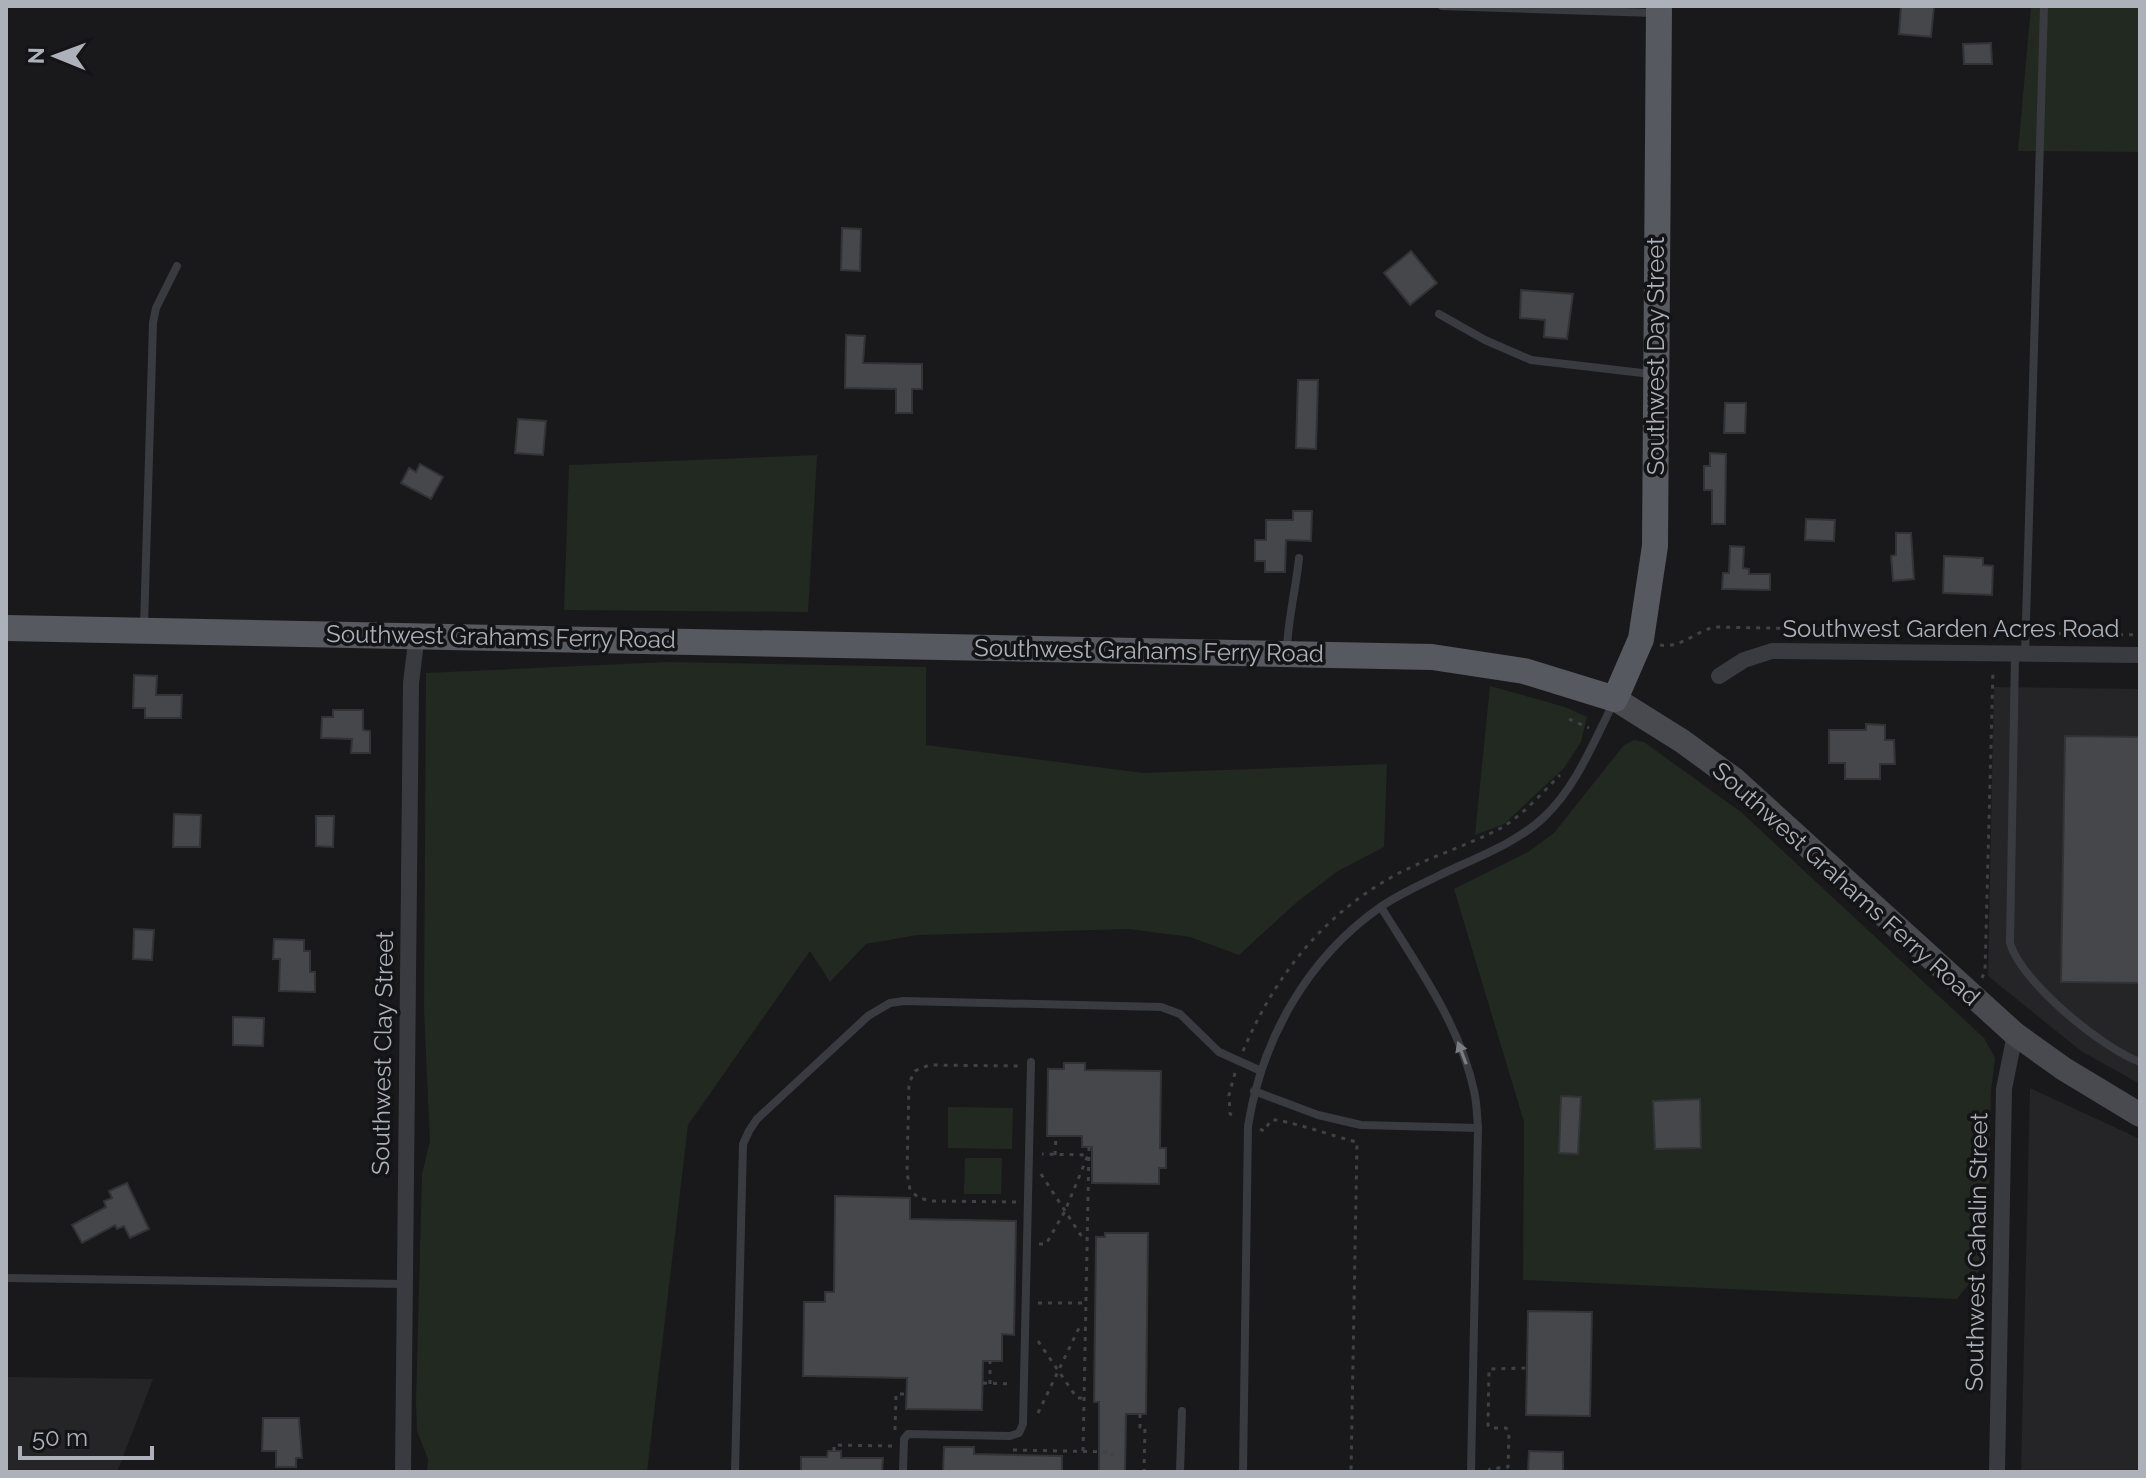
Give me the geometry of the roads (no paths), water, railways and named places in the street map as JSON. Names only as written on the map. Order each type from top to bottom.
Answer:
[{"type":"main road","name":"Southwest Day Street","points":[[1615,699],[1641,639],[1655,546],[1659,9]]},
{"type":"main road","name":"Southwest Grahams Ferry Road","points":[[6,628],[1432,657],[1491,664],[1558,680],[1615,699],[1682,741],[1734,779],[2015,1034],[2064,1069],[2140,1115]]},
{"type":"street","name":"Southwest Clay Street","points":[[403,1472],[411,683],[417,634]]},
{"type":"street","name":"Southwest Garden Acres Road","points":[[1719,676],[1744,660],[1772,651],[2140,655]]},
{"type":"street","name":"Southwest Cahalin Street","points":[[1997,1472],[2004,1089],[2015,1034]]},
{"type":"lane","points":[[1442,6],[1659,9]]},
{"type":"lane","points":[[2044,6],[2026,633],[2020,655],[2010,943],[2013,954],[2040,988],[2120,1054],[2140,1062]]},
{"type":"lane","points":[[144,630],[153,323],[156,308],[177,266]]},
{"type":"lane","points":[[1439,314],[1485,340],[1531,360],[1656,375]]},
{"type":"lane","points":[[1286,654],[1299,558]]},
{"type":"lane","points":[[1243,1472],[1249,1123],[1254,1091],[1282,1021],[1317,966],[1351,930],[1381,907],[1514,838],[1543,818],[1574,780],[1615,699]]},
{"type":"lane","points":[[1381,907],[1443,1009],[1475,1092],[1478,1128],[1471,1472]]},
{"type":"lane","points":[[735,1472],[743,1144],[757,1119],[868,1016],[890,1003],[904,1001],[1161,1007],[1180,1014],[1213,1048],[1261,1071]]},
{"type":"lane","points":[[903,1472],[904,1446],[908,1434],[1010,1436],[1019,1433],[1023,1424],[1031,1064]]},
{"type":"lane","points":[[1254,1091],[1318,1115],[1361,1125],[1478,1128]]},
{"type":"lane","points":[[6,1278],[405,1284]]},
{"type":"lane","points":[[1180,1472],[1182,1411]]}]
